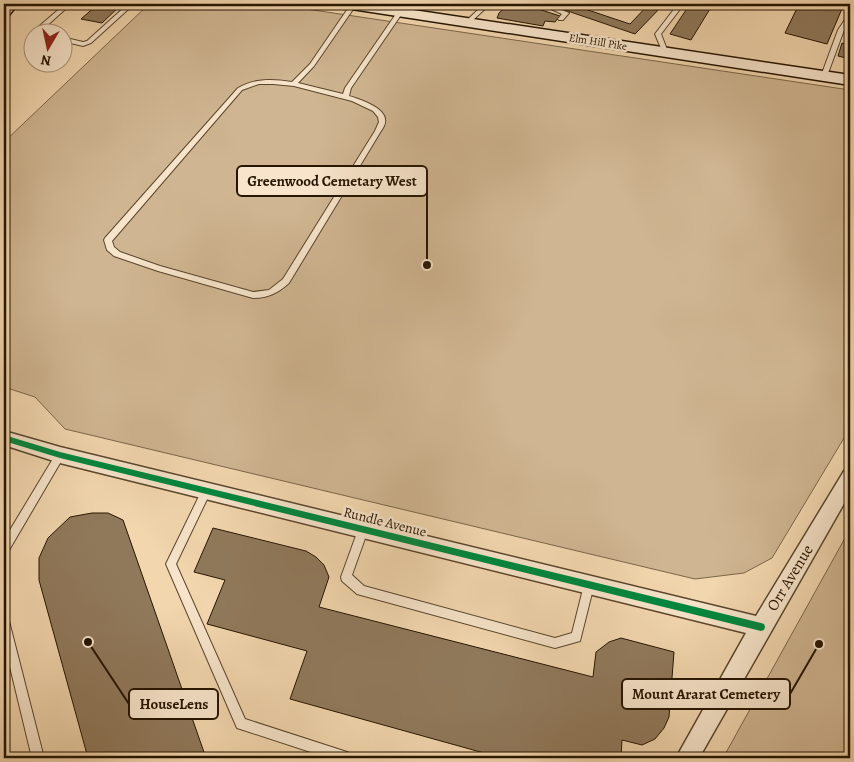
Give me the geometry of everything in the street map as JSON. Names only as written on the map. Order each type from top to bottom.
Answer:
[{"type":"main road","points":[[4,12],[11,4]]},
{"type":"main road","name":"Elm Hill Pike","points":[[349,4],[468,22],[663,47],[850,80]]},
{"type":"street","name":"Rundle Avenue","points":[[4,438],[60,455],[761,627]]},
{"type":"street","name":"Orr Avenue","points":[[687,758],[761,627],[850,477]]},
{"type":"lane","points":[[47,22],[68,4]]},
{"type":"lane","points":[[72,41],[83,44],[89,42],[130,4]]},
{"type":"lane","points":[[294,84],[312,64],[349,4]]},
{"type":"lane","points":[[468,22],[487,4]]},
{"type":"lane","points":[[543,4],[566,13],[560,19]]},
{"type":"lane","points":[[617,4],[626,4]]},
{"type":"lane","points":[[663,47],[658,34],[681,4]]},
{"type":"lane","points":[[345,98],[348,88],[400,12]]},
{"type":"lane","points":[[824,76],[841,30],[850,16]]},
{"type":"lane","points":[[275,81],[294,84],[367,105],[381,116],[382,120],[378,132],[286,281],[275,291],[268,295],[253,296],[158,268],[117,254],[110,248],[108,240],[240,89],[248,84],[260,82],[275,81]]},
{"type":"lane","points":[[4,549],[60,455]]},
{"type":"lane","points":[[206,491],[171,564],[241,724],[347,758]]},
{"type":"lane","points":[[363,530],[346,577],[361,590],[555,643],[576,637],[589,585]]},
{"type":"lane","points":[[4,620],[38,758]]},
{"type":"shaded area","points":[[149,4],[273,4],[850,90],[850,428],[772,558],[744,573],[695,579],[65,429],[35,397],[4,387],[4,142]]},
{"type":"shaded area","points":[[850,529],[850,758],[723,758]]},
{"type":"building","points":[[98,4],[122,4],[102,23],[81,19]]},
{"type":"building","points":[[509,4],[523,4],[560,16],[555,22],[545,21],[543,26],[497,18],[499,13]]},
{"type":"building","points":[[555,4],[570,4],[630,24],[649,4],[664,4],[635,34],[553,6]]},
{"type":"building","points":[[690,4],[713,4],[691,40],[670,34]]},
{"type":"building","points":[[799,4],[844,4],[827,44],[785,33]]},
{"type":"building","points":[[842,43],[850,45],[850,59],[838,56]]},
{"type":"building","points":[[92,513],[108,513],[123,520],[206,758],[88,758],[39,580],[39,558],[48,538],[70,517]]},
{"type":"building","points":[[213,528],[306,551],[316,557],[324,565],[329,577],[319,607],[593,677],[596,652],[609,642],[621,638],[674,652],[669,717],[664,728],[655,739],[642,745],[622,740],[621,758],[502,758],[290,699],[307,651],[207,624],[225,580],[194,572]]},
{"type":"cycle path","points":[[4,438],[60,455],[761,627]]},
{"type":"place","name":"Greenwood Cemetary West","points":[[427,265]]},
{"type":"place","name":"HouseLens","points":[[88,642]]},
{"type":"place","name":"Mount Ararat Cemetery","points":[[819,644]]}]
